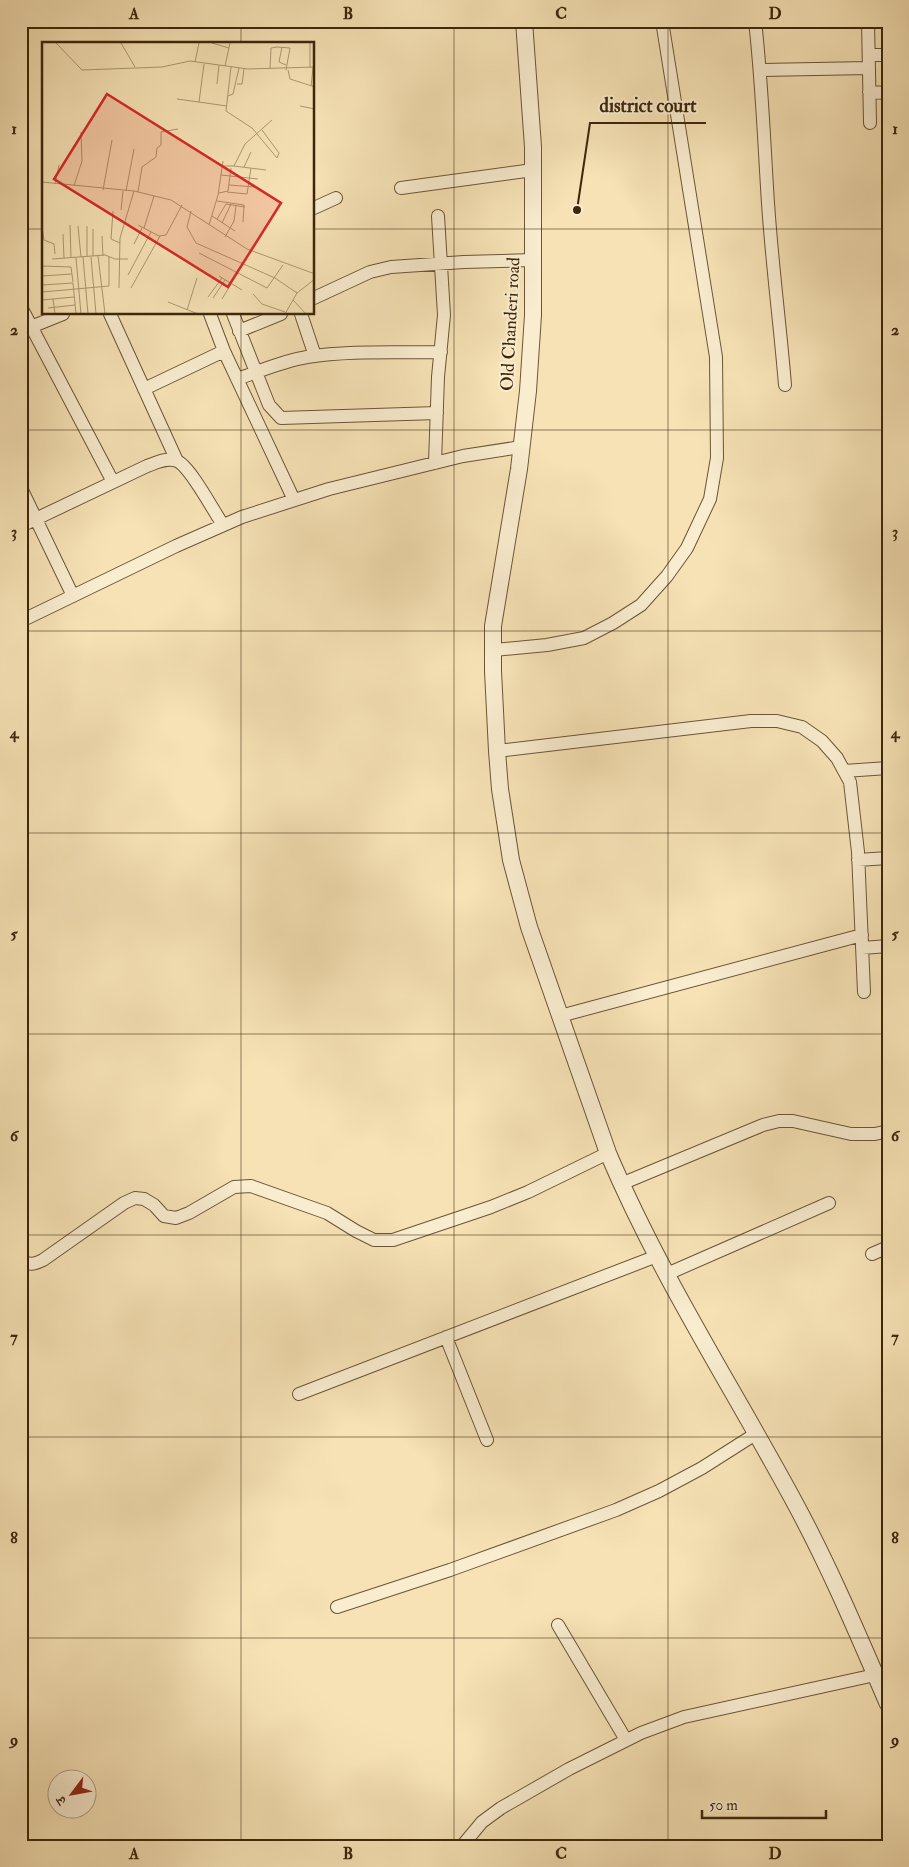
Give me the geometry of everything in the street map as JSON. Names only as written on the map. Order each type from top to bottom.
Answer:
[{"type":"street","name":"Old Chanderi road","points":[[524,21],[534,170],[533,315],[528,391],[493,638],[496,751],[511,860],[529,928],[608,1153],[657,1256],[798,1507],[840,1592],[888,1704]]},
{"type":"street","points":[[493,638],[547,645],[584,638],[613,624],[641,605],[667,576],[687,548],[710,499],[718,458],[716,357],[662,21]]},
{"type":"street","points":[[755,21],[760,70],[768,204],[785,385]]},
{"type":"street","points":[[868,21],[870,123]]},
{"type":"street","points":[[760,70],[869,61],[888,55]]},
{"type":"street","points":[[869,92],[888,93]]},
{"type":"street","points":[[401,188],[534,170]]},
{"type":"street","points":[[315,208],[336,198]]},
{"type":"street","points":[[435,463],[438,377],[444,315],[438,216]]},
{"type":"street","points":[[315,298],[370,272],[392,268],[441,263],[534,260]]},
{"type":"street","points":[[21,307],[26,328],[113,482]]},
{"type":"street","points":[[26,328],[59,315]]},
{"type":"street","points":[[110,315],[178,461],[187,469],[223,525]]},
{"type":"street","points":[[210,315],[224,351],[294,500]]},
{"type":"street","points":[[233,315],[269,405],[276,415],[281,418],[437,413]]},
{"type":"street","points":[[239,332],[280,315]]},
{"type":"street","points":[[301,315],[315,356]]},
{"type":"street","points":[[144,389],[224,351]]},
{"type":"street","points":[[237,379],[290,360],[315,356],[441,352]]},
{"type":"street","points":[[21,621],[223,525],[294,500],[329,489],[463,456],[521,447]]},
{"type":"street","points":[[21,526],[147,466],[165,460],[178,461]]},
{"type":"street","points":[[21,488],[73,596]]},
{"type":"street","points":[[496,751],[751,720],[777,721],[802,727],[822,741],[837,758],[850,782],[858,860],[864,992]]},
{"type":"street","points":[[844,771],[888,768]]},
{"type":"street","points":[[858,860],[888,858]]},
{"type":"street","points":[[560,1016],[862,941],[888,946]]},
{"type":"street","points":[[622,1184],[763,1125],[779,1121],[793,1121],[851,1134],[874,1134],[888,1131]]},
{"type":"street","points":[[21,1260],[25,1263],[34,1264],[43,1260],[124,1203],[135,1198],[144,1199],[154,1205],[164,1216],[176,1218],[189,1213],[234,1187],[252,1186],[327,1213],[374,1240],[393,1240],[492,1207],[608,1153]]},
{"type":"street","points":[[667,1274],[829,1203]]},
{"type":"street","points":[[872,1254],[888,1247]]},
{"type":"street","points":[[299,1394],[657,1256]]},
{"type":"street","points":[[446,1337],[487,1440]]},
{"type":"street","points":[[338,1607],[467,1564],[616,1510],[659,1491],[702,1468],[756,1433]]},
{"type":"street","points":[[558,1625],[626,1740]]},
{"type":"street","points":[[462,1846],[482,1822],[501,1808],[569,1769],[663,1723],[684,1716],[875,1675]]},
{"type":"place","name":"district court","points":[[577,210]]}]
